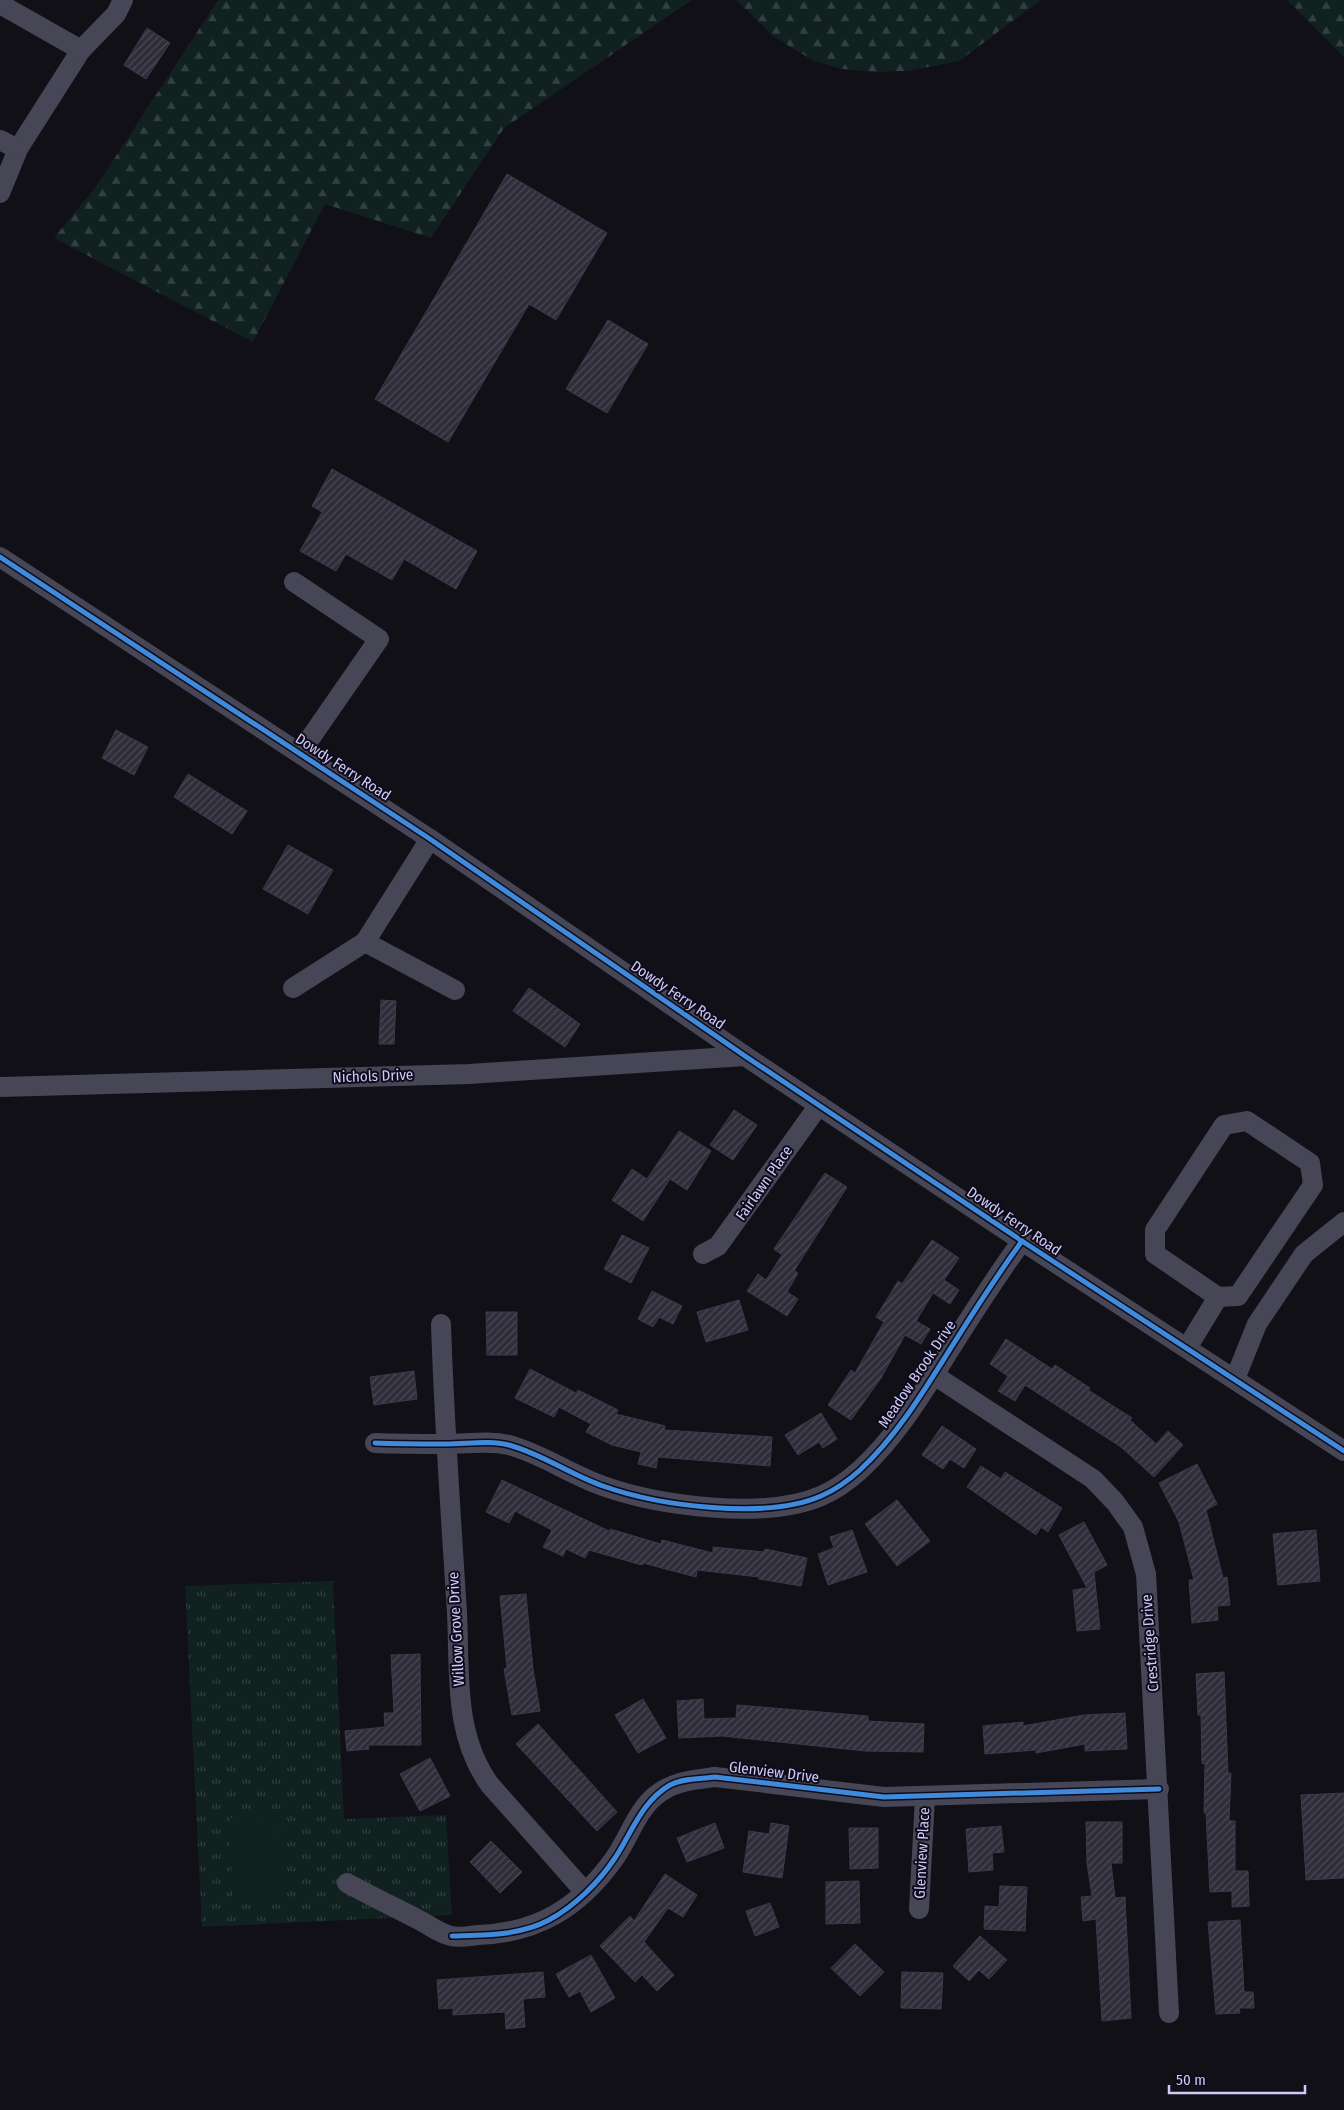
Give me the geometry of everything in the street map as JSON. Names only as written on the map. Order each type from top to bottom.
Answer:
[{"type":"street","points":[[0,193],[18,149],[81,50],[116,14],[123,0]]},
{"type":"street","points":[[0,4],[81,50]]},
{"type":"street","points":[[0,140],[18,149]]},
{"type":"street","name":"Dowdy Ferry Road","points":[[0,557],[430,839],[745,1056],[1022,1241],[1344,1451]]},
{"type":"street","points":[[294,582],[379,639],[300,753]]},
{"type":"street","points":[[293,988],[365,942],[430,839]]},
{"type":"street","points":[[365,942],[455,990]]},
{"type":"street","name":"Nichols Drive","points":[[0,1087],[469,1074],[745,1056]]},
{"type":"street","name":"Fairlawn Place","points":[[703,1254],[718,1246],[820,1105]]},
{"type":"street","points":[[1246,1121],[1310,1163],[1313,1185],[1238,1296],[1218,1297],[1155,1254],[1155,1230],[1224,1125],[1246,1121]]},
{"type":"street","points":[[1235,1379],[1257,1324],[1304,1254],[1344,1222]]},
{"type":"street","name":"Meadow Brook Drive","points":[[375,1443],[489,1443],[508,1445],[602,1486],[632,1495],[667,1502],[713,1507],[759,1508],[796,1503],[821,1497],[841,1486],[860,1470],[904,1420],[988,1288],[1022,1241]]},
{"type":"street","points":[[1187,1348],[1218,1297]]},
{"type":"street","name":"Willow Grove Drive","points":[[441,1324],[445,1444],[457,1613],[459,1685],[468,1740],[482,1773],[490,1785],[585,1892]]},
{"type":"street","name":"Crestridge Drive","points":[[934,1374],[1093,1479],[1115,1502],[1133,1527],[1146,1574],[1159,1789],[1169,2013]]},
{"type":"street","name":"Glenview Drive","points":[[346,1884],[452,1936],[496,1935],[526,1929],[548,1920],[585,1892],[615,1858],[642,1812],[654,1797],[671,1784],[715,1777],[884,1797],[925,1798],[1159,1789]]},
{"type":"street","name":"Glenview Place","points":[[919,1909],[925,1798]]},
{"type":"green space","points":[[218,0],[692,0],[504,128],[431,238],[325,204],[253,342],[54,238],[95,188]]},
{"type":"green space","points":[[736,0],[1041,0],[959,61],[908,71],[874,72],[842,69],[814,61],[774,37]]},
{"type":"green space","points":[[1287,0],[1344,0],[1344,57]]},
{"type":"green space","points":[[333,1581],[344,1819],[446,1815],[452,1915],[202,1927],[185,1586]]},
{"type":"green space","points":[[279,1816],[283,1898],[233,1900],[229,1818]]},
{"type":"building","points":[[147,28],[170,43],[146,79],[124,65]]},
{"type":"building","points":[[507,174],[607,233],[556,320],[529,304],[448,442],[375,399]]},
{"type":"building","points":[[608,320],[648,344],[607,413],[566,389]]},
{"type":"building","points":[[332,469],[477,551],[456,589],[404,559],[392,580],[346,554],[336,571],[300,551],[322,512],[312,506]]},
{"type":"building","points":[[116,730],[148,747],[134,775],[102,758]]},
{"type":"building","points":[[188,774],[247,811],[232,834],[174,797]]},
{"type":"building","points":[[288,845],[333,870],[308,914],[263,889]]},
{"type":"building","points":[[529,988],[580,1024],[565,1047],[513,1011]]},
{"type":"building","points":[[381,1000],[396,1001],[394,1044],[379,1044]]},
{"type":"building","points":[[734,1110],[757,1125],[733,1160],[710,1145]]},
{"type":"building","points":[[679,1131],[711,1151],[687,1190],[670,1179],[643,1221],[612,1200],[632,1169],[647,1179]]},
{"type":"building","points":[[825,1173],[847,1187],[794,1271],[798,1273],[787,1292],[798,1299],[787,1316],[747,1291],[758,1274],[766,1280],[782,1255],[774,1249]]},
{"type":"building","points":[[622,1235],[649,1248],[631,1283],[604,1269]]},
{"type":"building","points":[[932,1240],[959,1258],[944,1280],[959,1290],[950,1304],[933,1293],[916,1321],[930,1329],[921,1344],[905,1335],[881,1378],[851,1420],[828,1405],[851,1370],[855,1373],[884,1322],[876,1317],[898,1281],[902,1284]]},
{"type":"building","points":[[652,1291],[682,1306],[673,1324],[659,1317],[653,1327],[638,1319]]},
{"type":"building","points":[[739,1300],[748,1330],[706,1342],[697,1312]]},
{"type":"building","points":[[486,1312],[517,1312],[517,1355],[487,1355]]},
{"type":"building","points":[[1006,1339],[1052,1369],[1055,1365],[1090,1388],[1088,1390],[1132,1418],[1130,1420],[1156,1444],[1168,1431],[1183,1445],[1154,1477],[1121,1447],[1025,1385],[1015,1401],[998,1391],[1008,1376],[990,1364]]},
{"type":"building","points":[[530,1369],[576,1393],[578,1390],[618,1410],[616,1414],[665,1426],[664,1430],[772,1437],[770,1466],[658,1457],[656,1468],[638,1464],[641,1452],[612,1445],[586,1432],[591,1424],[559,1407],[554,1417],[515,1398]]},
{"type":"building","points":[[414,1371],[417,1399],[374,1405],[370,1377]]},
{"type":"building","points":[[821,1413],[837,1439],[823,1448],[819,1442],[798,1455],[785,1435]]},
{"type":"building","points":[[942,1426],[976,1449],[964,1468],[950,1459],[943,1469],[922,1455]]},
{"type":"building","points":[[1197,1464],[1217,1504],[1206,1510],[1223,1578],[1227,1577],[1230,1605],[1217,1606],[1218,1620],[1192,1623],[1189,1580],[1194,1580],[1179,1522],[1159,1483]]},
{"type":"building","points":[[981,1466],[1001,1479],[1005,1472],[1062,1508],[1048,1532],[1041,1527],[1036,1535],[967,1487]]},
{"type":"building","points":[[502,1480],[609,1531],[610,1529],[661,1544],[662,1540],[713,1553],[713,1547],[764,1552],[765,1549],[807,1558],[801,1586],[759,1579],[759,1577],[697,1570],[696,1577],[643,1563],[642,1565],[589,1550],[585,1558],[566,1549],[563,1556],[543,1547],[552,1530],[515,1511],[509,1523],[486,1512]]},
{"type":"building","points":[[897,1500],[930,1541],[897,1566],[865,1524]]},
{"type":"building","points":[[1084,1522],[1107,1565],[1094,1572],[1100,1629],[1077,1631],[1073,1590],[1087,1588],[1059,1535]]},
{"type":"building","points":[[852,1530],[867,1572],[828,1585],[818,1554],[834,1548],[830,1537]]},
{"type":"building","points":[[1316,1530],[1320,1581],[1278,1585],[1273,1534]]},
{"type":"building","points":[[526,1594],[533,1669],[540,1711],[512,1715],[504,1669],[507,1668],[500,1596]]},
{"type":"building","points":[[420,1654],[421,1745],[368,1745],[369,1749],[347,1751],[345,1731],[385,1727],[384,1713],[394,1713],[391,1655]]},
{"type":"building","points":[[1224,1672],[1228,1773],[1231,1773],[1229,1821],[1235,1821],[1235,1871],[1248,1871],[1249,1906],[1232,1907],[1232,1891],[1210,1892],[1206,1813],[1204,1813],[1205,1763],[1202,1764],[1201,1715],[1198,1715],[1196,1674]]},
{"type":"building","points":[[643,1699],[666,1738],[638,1753],[615,1715]]},
{"type":"building","points":[[703,1699],[704,1719],[736,1718],[737,1705],[868,1716],[868,1721],[924,1724],[923,1752],[865,1751],[722,1736],[679,1738],[677,1701]]},
{"type":"building","points":[[1125,1713],[1127,1749],[1085,1751],[1085,1744],[1036,1753],[1036,1750],[985,1754],[983,1726],[1023,1722],[1023,1726],[1084,1715]]},
{"type":"building","points":[[538,1724],[617,1812],[597,1831],[516,1744]]},
{"type":"building","points":[[430,1758],[450,1796],[420,1811],[400,1774]]},
{"type":"building","points":[[1344,1793],[1344,1878],[1306,1880],[1301,1795]]},
{"type":"building","points":[[1086,1822],[1122,1822],[1122,1863],[1111,1863],[1115,1898],[1125,1897],[1131,2018],[1102,2021],[1096,1919],[1083,1921],[1081,1897],[1092,1896],[1087,1863]]},
{"type":"building","points":[[715,1823],[724,1848],[687,1862],[677,1838]]},
{"type":"building","points":[[771,1823],[789,1826],[782,1878],[743,1872],[749,1831],[769,1834]]},
{"type":"building","points":[[1001,1826],[1004,1852],[992,1853],[993,1870],[969,1872],[966,1829]]},
{"type":"building","points":[[849,1828],[878,1828],[878,1868],[850,1869]]},
{"type":"building","points":[[491,1841],[522,1872],[500,1893],[470,1862]]},
{"type":"building","points":[[665,1874],[697,1895],[683,1917],[668,1908],[644,1942],[674,1975],[657,1991],[642,1975],[635,1982],[600,1946],[630,1916],[634,1921]]},
{"type":"building","points":[[859,1881],[860,1923],[826,1924],[826,1882]]},
{"type":"building","points":[[1000,1886],[1027,1887],[1025,1931],[984,1929],[985,1906],[999,1907]]},
{"type":"building","points":[[770,1903],[779,1927],[755,1936],[746,1911]]},
{"type":"building","points":[[1240,1920],[1244,1992],[1253,1992],[1254,2008],[1239,2008],[1240,2013],[1216,2014],[1208,1922]]},
{"type":"building","points":[[980,1936],[1007,1960],[989,1979],[979,1970],[969,1981],[953,1966]]},
{"type":"building","points":[[855,1944],[884,1972],[860,1996],[831,1968]]},
{"type":"building","points":[[591,1955],[615,1998],[591,2012],[580,1991],[569,1997],[556,1974]]},
{"type":"building","points":[[543,1972],[545,1997],[523,1999],[525,2027],[506,2029],[505,2012],[453,2015],[453,2008],[439,2009],[437,1980]]},
{"type":"building","points":[[902,1972],[943,1973],[941,2009],[901,2008]]},
{"type":"cycle path","points":[[0,557],[430,839],[745,1056],[1022,1241],[1344,1451]]},
{"type":"cycle path","points":[[375,1443],[446,1444],[486,1442],[509,1445],[603,1486],[653,1499],[712,1508],[743,1509],[772,1507],[798,1503],[821,1496],[842,1484],[860,1470],[899,1426],[1022,1241]]},
{"type":"cycle path","points":[[452,1936],[514,1932],[538,1925],[568,1908],[602,1876],[615,1858],[638,1818],[652,1800],[670,1785],[681,1781],[715,1777],[884,1797],[1159,1789]]}]
